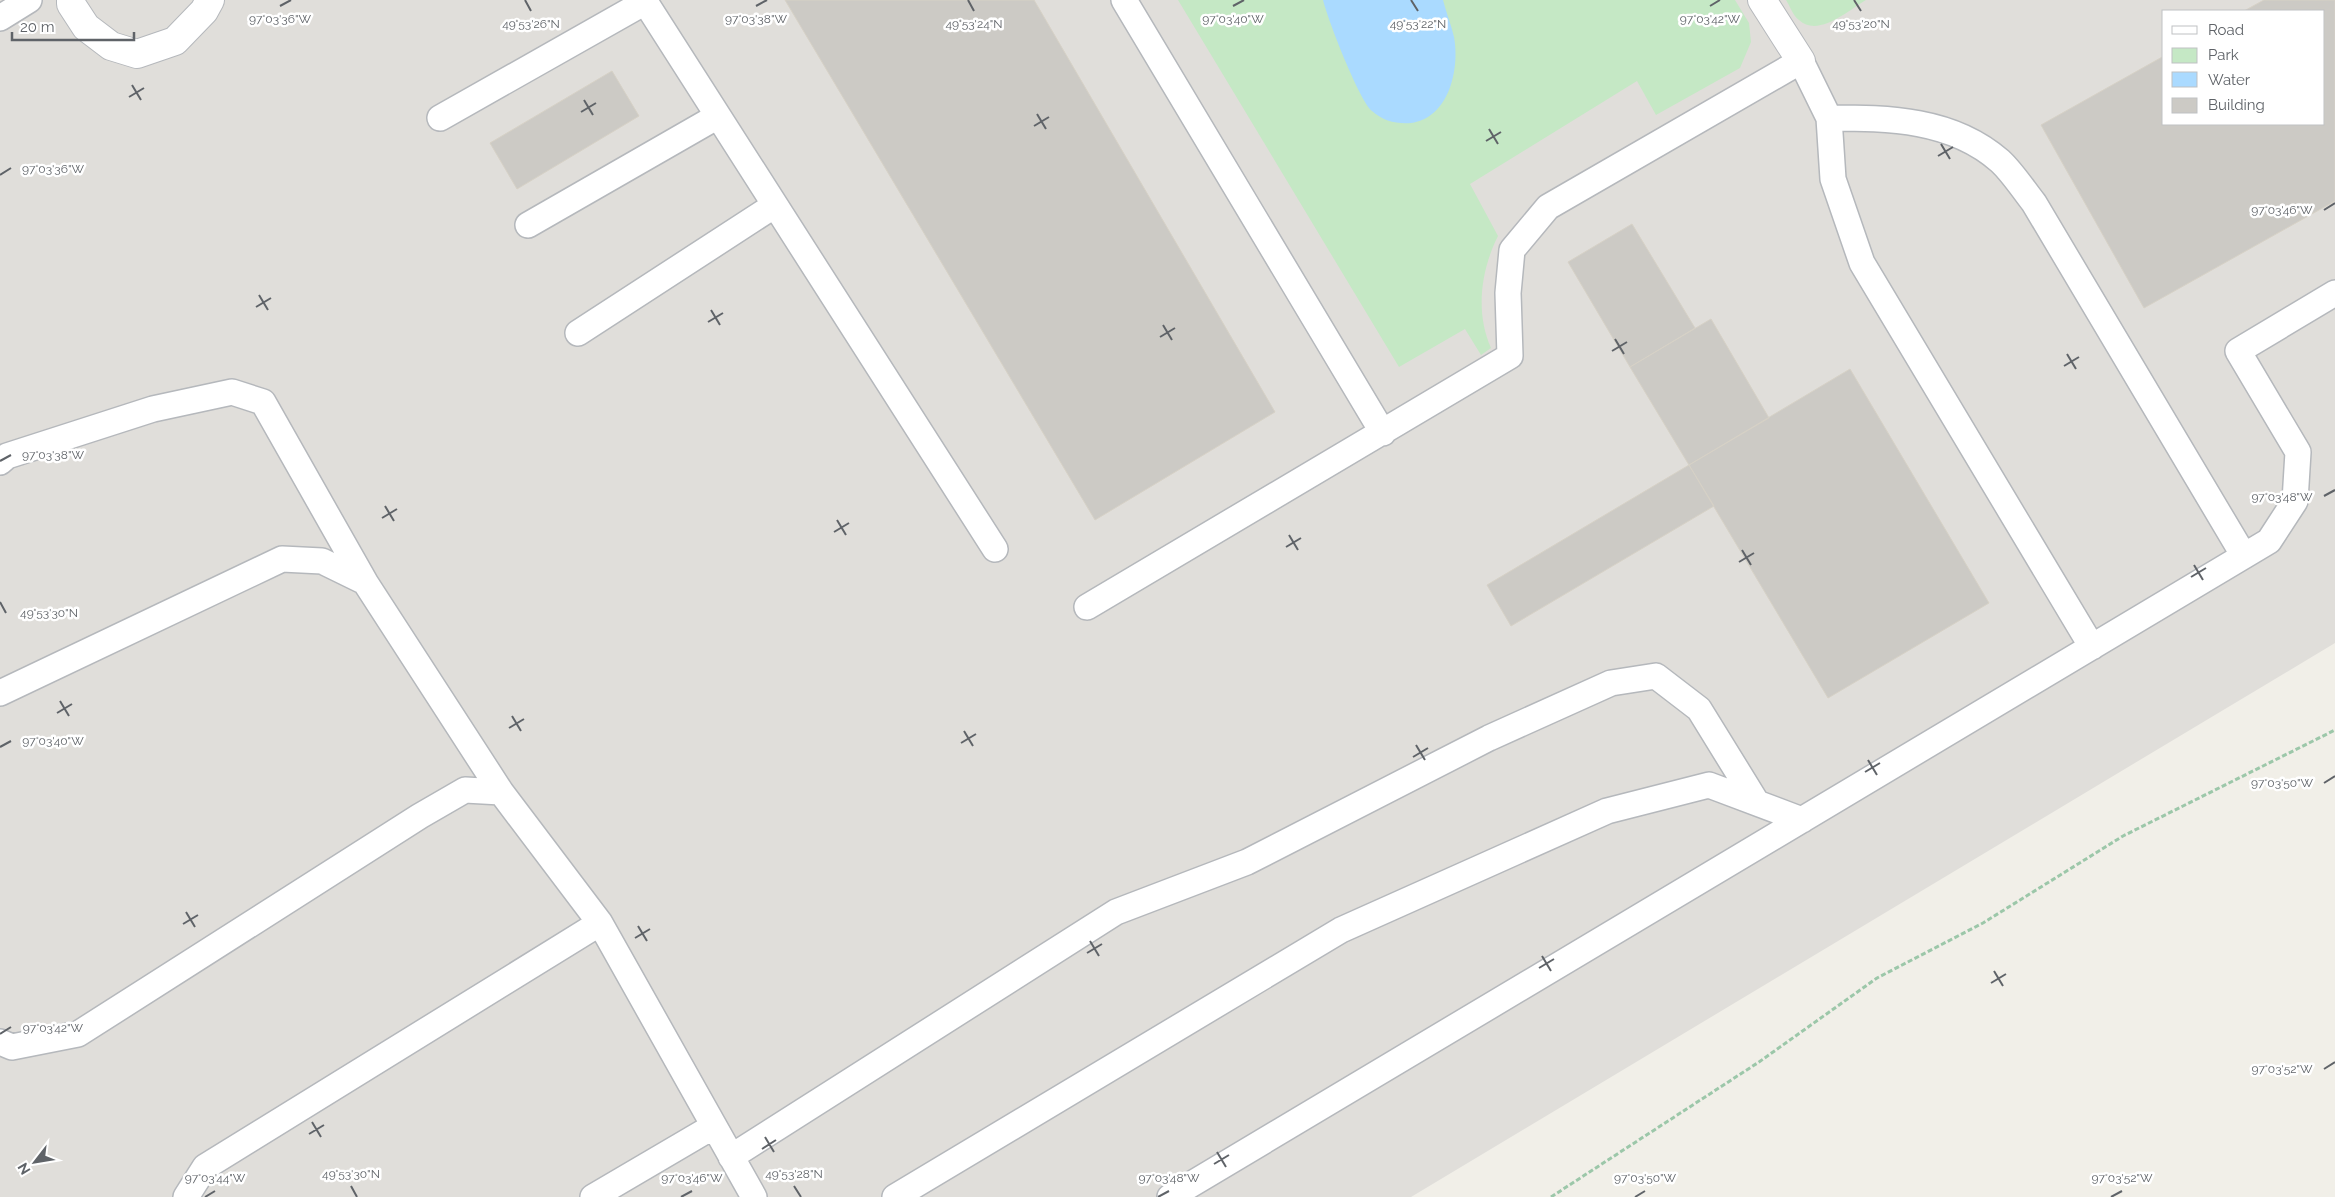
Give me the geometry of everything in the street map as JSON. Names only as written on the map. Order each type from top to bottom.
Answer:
[{"type":"street","points":[[71,0],[71,4],[86,27],[111,46],[137,54],[176,41],[204,10],[210,0]]},
{"type":"street","points":[[1762,0],[1801,61]]},
{"type":"lane","points":[[0,18],[29,0]]},
{"type":"lane","points":[[1124,0],[1383,432]]},
{"type":"lane","points":[[440,118],[644,1],[996,549]]},
{"type":"lane","points":[[1087,607],[1510,356],[1508,293],[1512,250],[1548,207],[1801,61],[1829,118],[1834,179],[1862,263],[2092,647]]},
{"type":"lane","points":[[528,225],[718,116]]},
{"type":"lane","points":[[1829,118],[1884,118],[1953,131],[2000,161],[2034,203],[2244,556]]},
{"type":"lane","points":[[578,333],[775,205]]},
{"type":"lane","points":[[1170,1197],[2269,541],[2295,501],[2298,452],[2238,351],[2335,293]]},
{"type":"lane","points":[[0,462],[7,456],[154,409],[232,392],[263,402],[365,582],[501,792],[600,923],[754,1197]]},
{"type":"lane","points":[[0,693],[282,559],[322,561],[365,582]]},
{"type":"lane","points":[[731,1157],[1116,912],[1247,862],[1489,738],[1611,683],[1656,676],[1699,709],[1757,803]]},
{"type":"lane","points":[[895,1197],[1341,930],[1607,811],[1708,785],[1802,820]]},
{"type":"lane","points":[[0,1042],[12,1047],[78,1034],[420,816],[465,790],[501,792]]},
{"type":"lane","points":[[186,1197],[205,1167],[600,923]]},
{"type":"lane","points":[[593,1197],[714,1126]]},
{"type":"path","points":[[1551,1197],[1736,1078],[1877,978],[1983,922],[2123,836],[2335,730]]},
{"type":"shaded area","points":[[0,0],[2335,0],[2335,643],[1411,1197],[0,1197]]},
{"type":"green space","points":[[1178,0],[1735,0],[1749,23],[1751,42],[1740,68],[1656,115],[1637,81],[1470,184],[1498,236],[1487,263],[1482,291],[1483,320],[1491,348],[1481,355],[1465,329],[1399,367]]},
{"type":"green space","points":[[1786,0],[1866,0],[1833,20],[1815,26],[1807,25],[1797,18]]},
{"type":"water","points":[[1323,0],[1443,0],[1454,37],[1455,63],[1449,90],[1435,112],[1424,119],[1405,123],[1385,119],[1372,111],[1366,104],[1352,76],[1337,41]]},
{"type":"building","points":[[785,0],[1034,0],[1275,412],[1095,520]]},
{"type":"building","points":[[2264,0],[2335,0],[2335,201],[2144,308],[2041,125],[2162,57],[2162,125],[2325,125],[2325,10],[2246,10]]},
{"type":"building","points":[[612,71],[639,116],[517,189],[490,143]]},
{"type":"building","points":[[1632,224],[1695,328],[1630,367],[1568,262]]},
{"type":"building","points":[[1711,319],[1769,418],[1689,465],[1630,367]]},
{"type":"building","points":[[1850,369],[1989,603],[1828,698],[1689,465]]},
{"type":"building","points":[[1689,465],[1714,506],[1511,626],[1487,585]]}]
